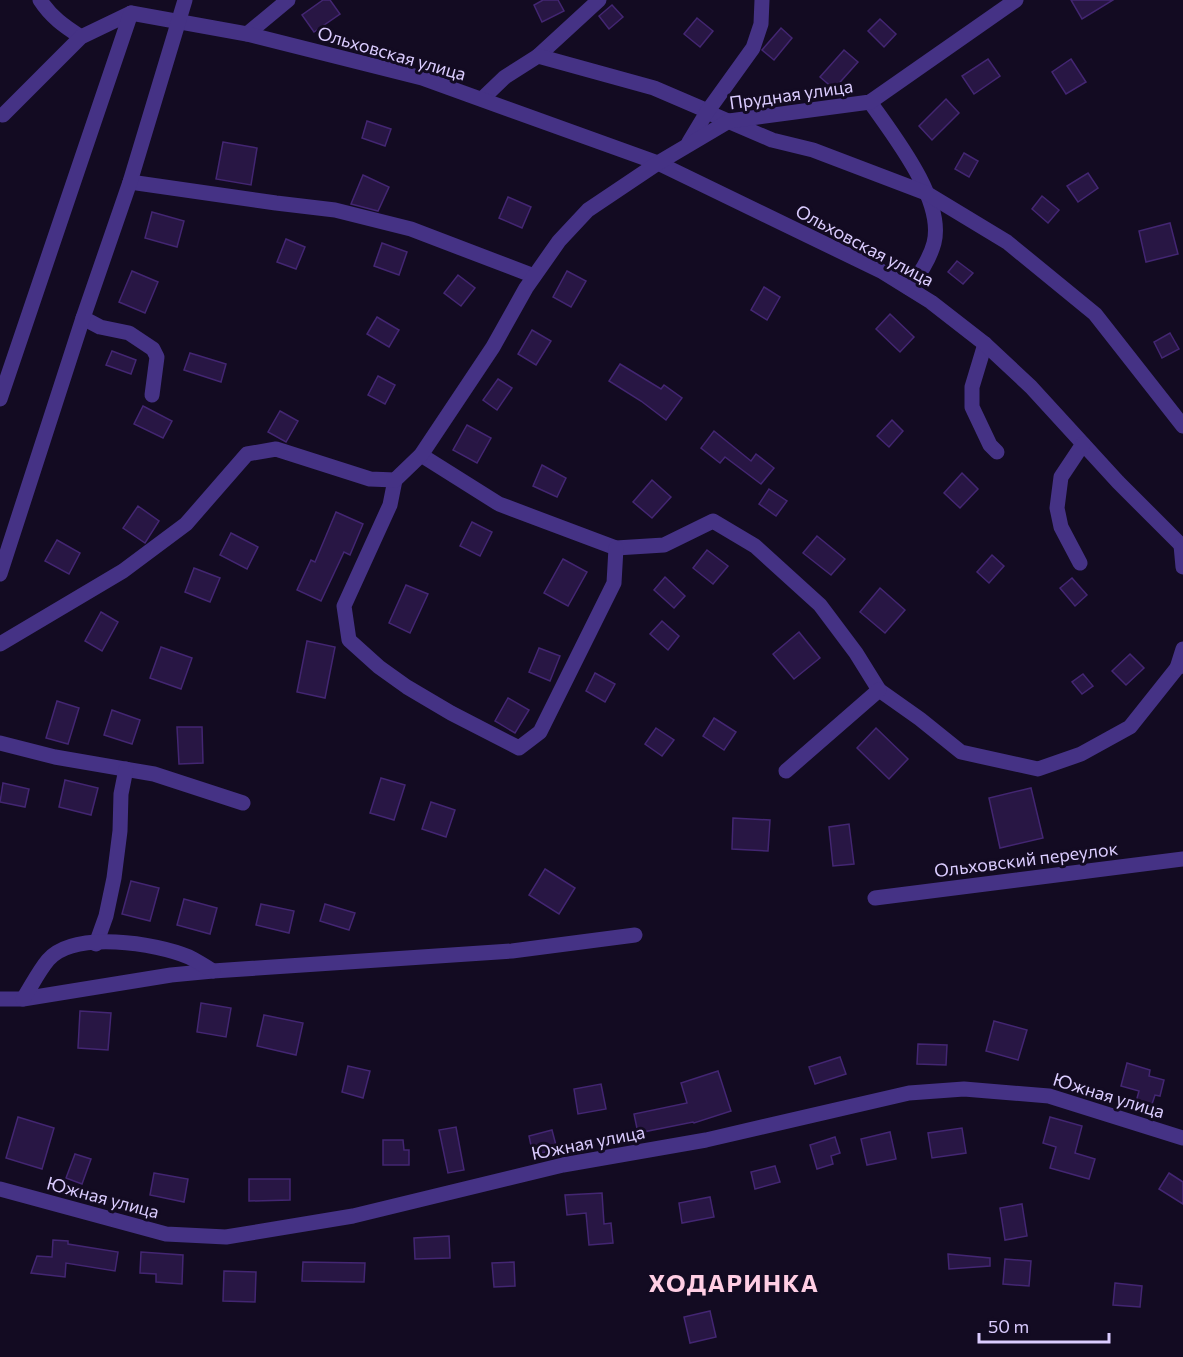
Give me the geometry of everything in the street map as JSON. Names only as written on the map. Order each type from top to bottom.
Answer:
[{"type":"street","points":[[40,0],[48,13],[60,24],[81,37]]},
{"type":"street","points":[[0,574],[83,318],[130,182],[185,0]]},
{"type":"street","points":[[248,34],[288,0]]},
{"type":"street","points":[[482,99],[505,77],[538,56],[598,0]]},
{"type":"street","points":[[688,145],[753,48],[761,24],[762,0]]},
{"type":"street","name":"Прудная улица","points":[[658,163],[729,121],[870,102],[1016,0]]},
{"type":"street","points":[[3,115],[81,37],[131,13]]},
{"type":"street","points":[[0,399],[131,13]]},
{"type":"street","name":"Ольховская улица","points":[[131,13],[248,34],[422,78],[658,163],[836,248],[931,302],[985,344],[1031,387],[1182,546]]},
{"type":"street","points":[[538,56],[654,88],[772,140],[813,150],[926,193],[1007,242],[1095,314],[1183,426]]},
{"type":"street","points":[[870,102],[902,148],[926,193],[935,224],[934,243],[917,278],[909,288]]},
{"type":"street","points":[[616,548],[614,583],[582,649],[540,732],[519,748],[452,713],[379,668],[349,640],[344,606],[390,505],[395,480],[421,455],[493,348],[534,276],[559,241],[588,210],[658,163]]},
{"type":"street","points":[[130,182],[335,210],[411,229],[534,276]]},
{"type":"street","points":[[83,318],[100,327],[129,333],[153,349],[157,357],[152,395]]},
{"type":"street","points":[[985,344],[972,387],[972,407],[990,445],[997,452]]},
{"type":"street","points":[[1080,563],[1061,527],[1057,508],[1061,477],[1083,444]]},
{"type":"street","points":[[0,644],[123,571],[186,524],[247,454],[276,449],[370,479],[395,480]]},
{"type":"street","points":[[421,455],[499,504],[616,548],[664,545],[713,522],[755,546],[820,605],[856,653],[879,690],[962,752],[1038,769],[1081,754],[1130,727],[1180,666],[1183,648]]},
{"type":"street","points":[[1182,546],[1183,567]]},
{"type":"street","points":[[786,771],[879,690]]},
{"type":"street","points":[[0,743],[55,757],[154,774],[243,803]]},
{"type":"street","points":[[96,944],[106,916],[114,878],[120,831],[121,794],[126,770]]},
{"type":"street","name":"Ольховский переулок","points":[[875,898],[1183,859]]},
{"type":"street","points":[[0,999],[23,999],[171,975],[512,951],[635,935]]},
{"type":"street","points":[[23,999],[48,959],[83,942],[96,944],[131,942],[187,957],[213,971]]},
{"type":"street","name":"Южная улица","points":[[0,1189],[166,1234],[226,1237],[353,1216],[562,1165],[706,1140],[909,1093],[964,1089],[1049,1096],[1183,1138]]},
{"type":"building","points":[[323,0],[330,0],[340,14],[314,32],[302,15]]},
{"type":"building","points":[[543,0],[558,0],[564,11],[542,22],[534,5]]},
{"type":"building","points":[[1071,0],[1113,0],[1082,19]]},
{"type":"building","points":[[612,5],[623,17],[609,29],[599,16]]},
{"type":"building","points":[[697,18],[713,31],[700,47],[684,34]]},
{"type":"building","points":[[880,19],[896,34],[884,47],[868,31]]},
{"type":"building","points":[[781,28],[792,38],[774,60],[762,50]]},
{"type":"building","points":[[844,50],[858,62],[834,89],[820,77]]},
{"type":"building","points":[[988,59],[1000,76],[974,94],[962,76]]},
{"type":"building","points":[[1071,59],[1086,82],[1066,94],[1052,72]]},
{"type":"building","points":[[946,99],[959,113],[932,140],[919,126]]},
{"type":"building","points":[[367,121],[391,129],[385,146],[362,138]]},
{"type":"building","points":[[223,142],[257,148],[251,185],[216,179]]},
{"type":"building","points":[[964,153],[978,161],[969,177],[955,169]]},
{"type":"building","points":[[1088,173],[1098,188],[1078,202],[1067,186]]},
{"type":"building","points":[[363,175],[389,187],[378,211],[351,204]]},
{"type":"building","points":[[1042,196],[1059,210],[1048,223],[1032,209]]},
{"type":"building","points":[[508,197],[531,207],[522,228],[499,218]]},
{"type":"building","points":[[152,212],[184,221],[177,247],[145,238]]},
{"type":"building","points":[[1170,223],[1178,254],[1146,262],[1139,231]]},
{"type":"building","points":[[286,239],[305,247],[296,269],[277,262]]},
{"type":"building","points":[[382,243],[407,252],[399,275],[374,266]]},
{"type":"building","points":[[957,261],[973,273],[963,284],[948,272]]},
{"type":"building","points":[[132,271],[158,282],[145,313],[119,302]]},
{"type":"building","points":[[567,271],[586,281],[571,307],[553,297]]},
{"type":"building","points":[[458,275],[475,288],[461,306],[444,293]]},
{"type":"building","points":[[764,287],[780,297],[767,320],[751,310]]},
{"type":"building","points":[[890,314],[914,337],[900,352],[876,329]]},
{"type":"building","points":[[377,317],[399,330],[389,347],[367,334]]},
{"type":"building","points":[[532,330],[551,341],[536,365],[518,354]]},
{"type":"building","points":[[1170,333],[1179,349],[1162,358],[1154,342]]},
{"type":"building","points":[[112,351],[136,360],[131,374],[106,365]]},
{"type":"building","points":[[190,353],[226,364],[221,382],[184,370]]},
{"type":"building","points":[[620,364],[661,389],[664,385],[682,398],[666,420],[609,381]]},
{"type":"building","points":[[378,376],[395,385],[385,404],[368,395]]},
{"type":"building","points":[[498,379],[512,388],[497,410],[483,400]]},
{"type":"building","points":[[143,406],[172,421],[163,438],[134,424]]},
{"type":"building","points":[[280,411],[298,421],[286,442],[268,432]]},
{"type":"building","points":[[892,420],[903,431],[889,447],[877,436]]},
{"type":"building","points":[[467,425],[491,438],[477,463],[453,450]]},
{"type":"building","points":[[714,431],[751,461],[756,454],[774,468],[761,484],[725,457],[720,463],[701,448]]},
{"type":"building","points":[[542,465],[566,478],[557,497],[533,486]]},
{"type":"building","points":[[962,473],[978,489],[960,508],[944,493]]},
{"type":"building","points":[[652,480],[671,497],[652,518],[633,502]]},
{"type":"building","points":[[769,489],[787,501],[776,516],[759,504]]},
{"type":"building","points":[[138,506],[159,521],[145,543],[123,528]]},
{"type":"building","points":[[336,512],[363,524],[350,555],[344,552],[321,601],[297,590],[311,560],[315,562]]},
{"type":"building","points":[[472,522],[492,532],[480,556],[460,546]]},
{"type":"building","points":[[231,533],[258,547],[247,569],[220,555]]},
{"type":"building","points":[[817,536],[845,559],[831,575],[803,553]]},
{"type":"building","points":[[57,540],[80,553],[69,574],[45,561]]},
{"type":"building","points":[[707,550],[728,566],[713,584],[693,568]]},
{"type":"building","points":[[992,555],[1004,566],[989,583],[977,572]]},
{"type":"building","points":[[563,559],[587,572],[568,606],[544,593]]},
{"type":"building","points":[[194,568],[220,578],[210,602],[185,592]]},
{"type":"building","points":[[665,577],[685,596],[674,608],[654,590]]},
{"type":"building","points":[[1072,578],[1087,595],[1075,606],[1060,588]]},
{"type":"building","points":[[406,585],[428,594],[410,633],[389,623]]},
{"type":"building","points":[[880,588],[905,610],[885,633],[860,612]]},
{"type":"building","points":[[101,612],[118,622],[102,651],[85,641]]},
{"type":"building","points":[[662,621],[679,636],[668,650],[650,634]]},
{"type":"building","points":[[799,632],[820,658],[794,679],[773,654]]},
{"type":"building","points":[[307,641],[335,647],[325,698],[297,692]]},
{"type":"building","points":[[161,647],[192,658],[181,689],[150,678]]},
{"type":"building","points":[[539,648],[560,656],[550,681],[529,672]]},
{"type":"building","points":[[1130,654],[1144,668],[1126,685],[1112,671]]},
{"type":"building","points":[[595,673],[615,684],[605,702],[586,691]]},
{"type":"building","points":[[1083,674],[1093,686],[1082,694],[1072,682]]},
{"type":"building","points":[[508,698],[529,710],[515,733],[495,721]]},
{"type":"building","points":[[57,701],[79,708],[68,744],[46,738]]},
{"type":"building","points":[[112,710],[140,720],[132,744],[104,735]]},
{"type":"building","points":[[714,718],[736,732],[724,750],[703,736]]},
{"type":"building","points":[[177,727],[202,727],[203,763],[179,764]]},
{"type":"building","points":[[656,728],[674,740],[662,756],[645,744]]},
{"type":"building","points":[[876,728],[908,759],[889,779],[857,748]]},
{"type":"building","points":[[381,778],[405,785],[394,820],[370,813]]},
{"type":"building","points":[[65,780],[98,788],[91,815],[59,807]]},
{"type":"building","points":[[3,783],[29,789],[25,807],[0,802]]},
{"type":"building","points":[[1031,788],[1043,838],[1000,848],[989,798]]},
{"type":"building","points":[[431,802],[455,810],[446,837],[422,829]]},
{"type":"building","points":[[733,818],[770,820],[768,851],[732,849]]},
{"type":"building","points":[[849,824],[854,864],[833,866],[829,827]]},
{"type":"building","points":[[545,869],[575,888],[559,914],[529,895]]},
{"type":"building","points":[[131,881],[159,888],[150,921],[122,914]]},
{"type":"building","points":[[184,899],[217,908],[210,934],[177,925]]},
{"type":"building","points":[[261,904],[294,911],[289,933],[256,925]]},
{"type":"building","points":[[325,904],[355,913],[349,930],[320,921]]},
{"type":"building","points":[[201,1003],[231,1008],[226,1037],[197,1032]]},
{"type":"building","points":[[80,1011],[111,1013],[108,1050],[78,1048]]},
{"type":"building","points":[[264,1015],[303,1023],[296,1055],[257,1046]]},
{"type":"building","points":[[994,1021],[1027,1030],[1018,1060],[986,1051]]},
{"type":"building","points":[[918,1044],[947,1045],[946,1065],[917,1064]]},
{"type":"building","points":[[840,1057],[846,1074],[815,1084],[809,1067]]},
{"type":"building","points":[[1127,1063],[1150,1070],[1149,1076],[1164,1080],[1160,1096],[1155,1095],[1149,1113],[1134,1109],[1139,1091],[1121,1086]]},
{"type":"building","points":[[348,1066],[370,1071],[363,1098],[342,1092]]},
{"type":"building","points":[[718,1071],[731,1111],[694,1123],[638,1133],[634,1114],[687,1103],[681,1083]]},
{"type":"building","points":[[601,1084],[606,1109],[578,1114],[574,1089]]},
{"type":"building","points":[[18,1117],[54,1128],[42,1169],[6,1158]]},
{"type":"building","points":[[1050,1117],[1082,1126],[1075,1153],[1095,1159],[1089,1179],[1050,1168],[1056,1147],[1043,1143]]},
{"type":"building","points":[[456,1127],[464,1170],[448,1173],[439,1130]]},
{"type":"building","points":[[962,1128],[966,1153],[932,1158],[928,1133]]},
{"type":"building","points":[[552,1130],[557,1149],[533,1155],[529,1136]]},
{"type":"building","points":[[890,1132],[896,1159],[867,1165],[861,1139]]},
{"type":"building","points":[[835,1137],[840,1153],[831,1156],[833,1164],[817,1169],[810,1145]]},
{"type":"building","points":[[383,1140],[403,1140],[404,1150],[409,1150],[409,1165],[383,1165]]},
{"type":"building","points":[[75,1154],[91,1159],[82,1184],[66,1178]]},
{"type":"building","points":[[775,1166],[780,1182],[755,1189],[751,1172]]},
{"type":"building","points":[[154,1173],[188,1179],[184,1202],[150,1195]]},
{"type":"building","points":[[1169,1173],[1183,1182],[1183,1204],[1159,1189]]},
{"type":"building","points":[[249,1179],[290,1179],[290,1200],[249,1201]]},
{"type":"building","points":[[602,1193],[604,1224],[611,1223],[613,1243],[589,1245],[586,1213],[567,1215],[565,1195]]},
{"type":"building","points":[[710,1197],[714,1217],[682,1223],[679,1203]]},
{"type":"building","points":[[1022,1204],[1027,1236],[1005,1240],[1000,1208]]},
{"type":"building","points":[[449,1236],[450,1258],[415,1259],[414,1238]]},
{"type":"building","points":[[53,1240],[118,1252],[115,1271],[66,1263],[65,1277],[31,1273],[37,1256],[52,1257]]},
{"type":"building","points":[[141,1252],[183,1255],[182,1284],[156,1282],[156,1274],[140,1273]]},
{"type":"building","points":[[948,1254],[990,1258],[990,1266],[949,1269]]},
{"type":"building","points":[[1005,1259],[1031,1261],[1029,1286],[1003,1284]]},
{"type":"building","points":[[303,1262],[365,1263],[364,1282],[302,1281]]},
{"type":"building","points":[[514,1262],[515,1286],[494,1287],[492,1263]]},
{"type":"building","points":[[224,1271],[256,1272],[255,1302],[223,1301]]},
{"type":"building","points":[[1115,1283],[1142,1286],[1140,1307],[1113,1305]]},
{"type":"building","points":[[710,1311],[716,1337],[690,1343],[684,1317]]},
{"type":"district","name":"ХОДАРИНКА","points":[[734,1282]]}]
